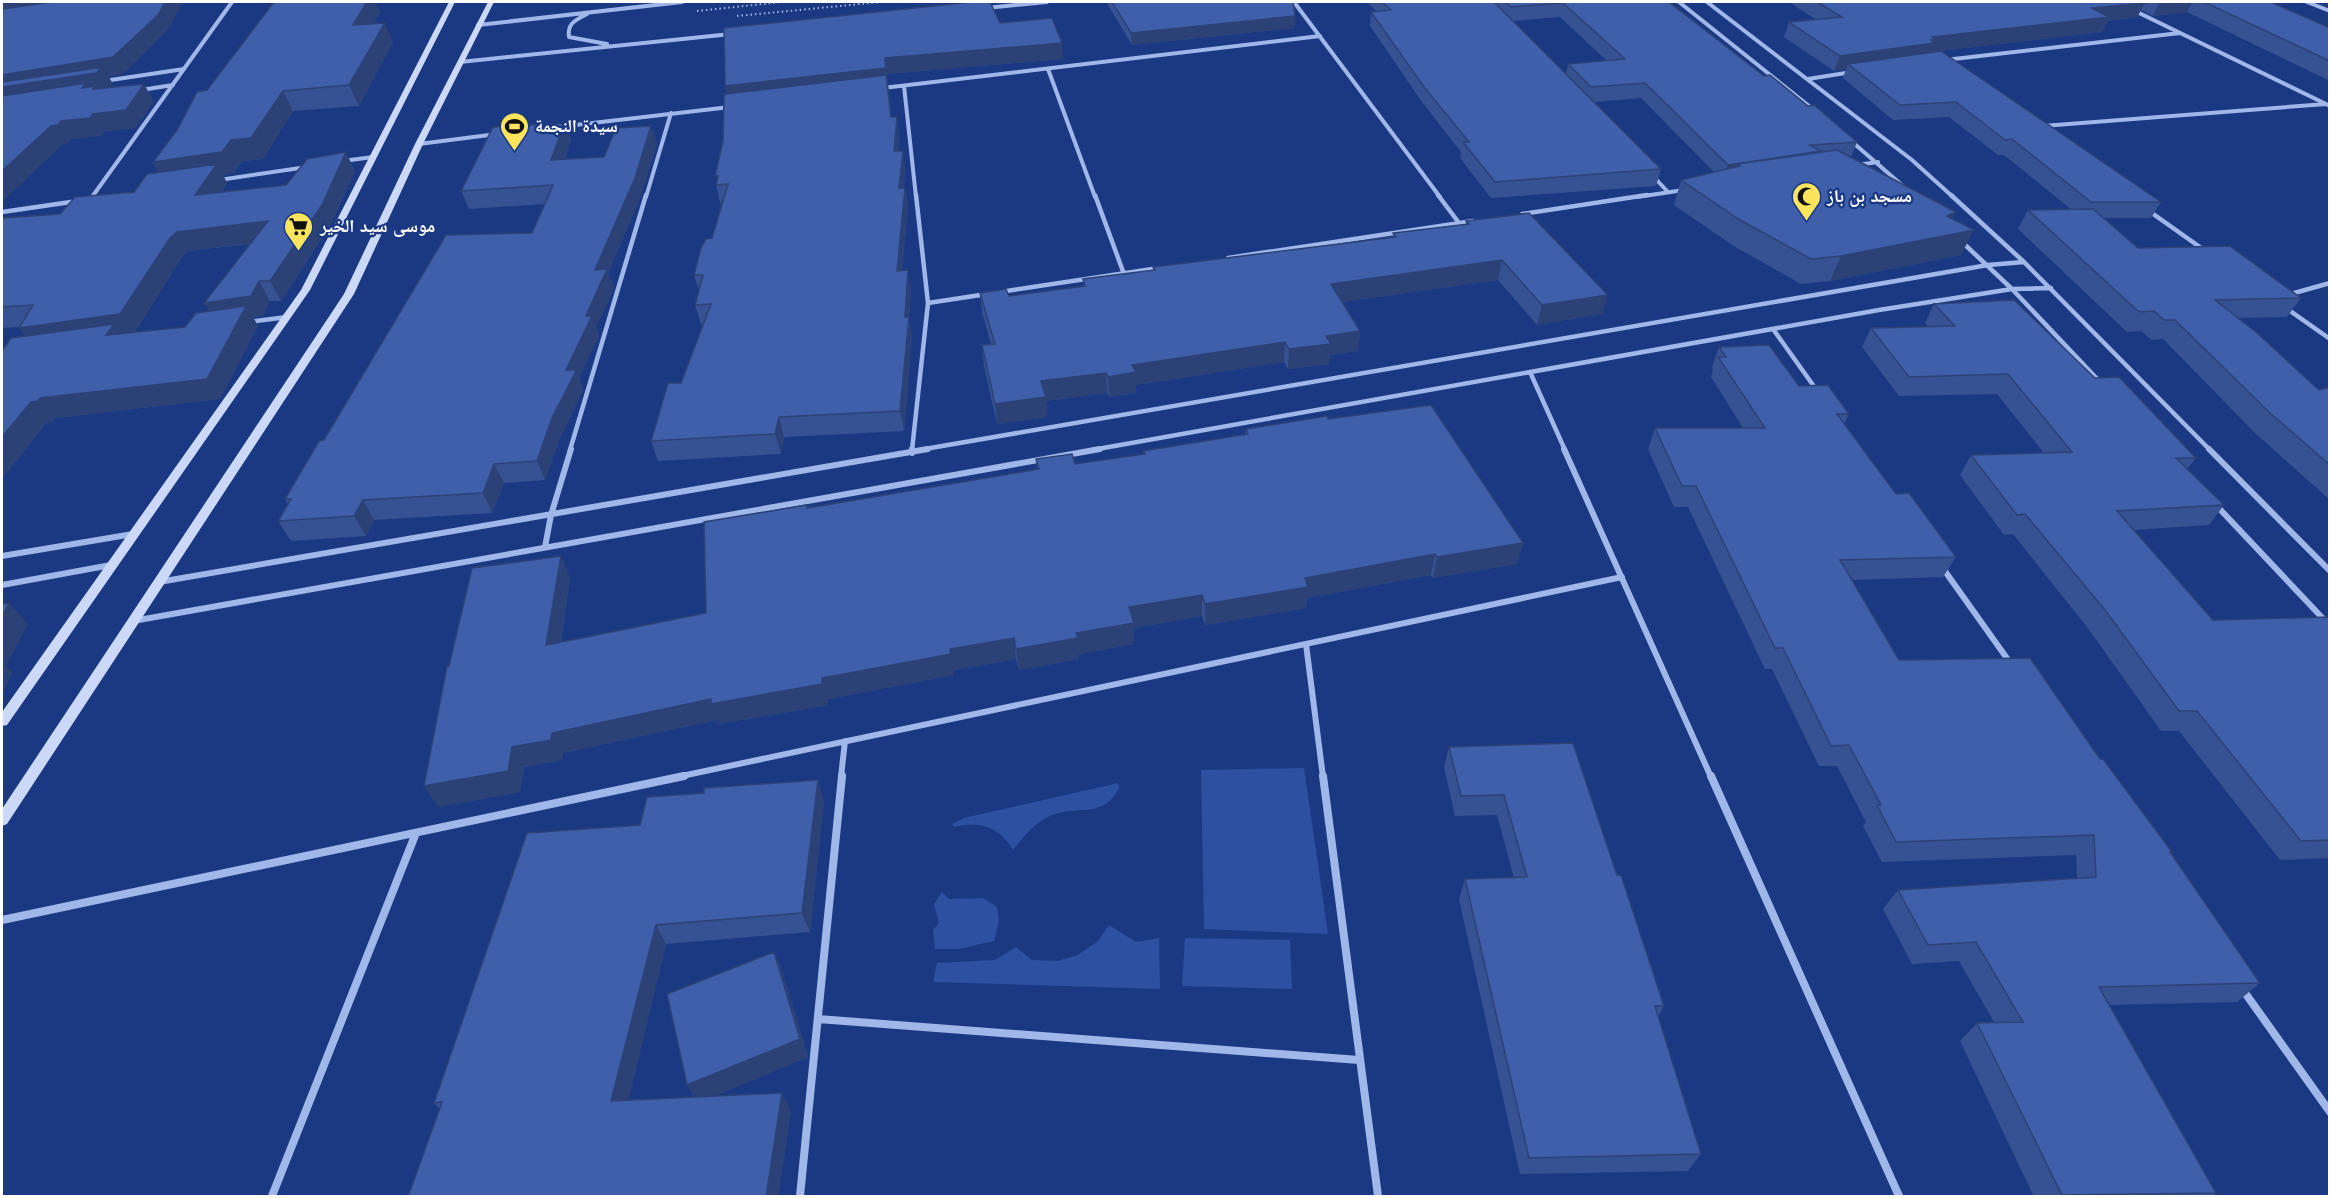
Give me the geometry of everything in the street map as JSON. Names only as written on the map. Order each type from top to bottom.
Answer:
[{"type":"main road","points":[[2,721],[305,290],[452,2]]},
{"type":"main road","points":[[2,820],[349,294],[419,144],[491,2]]},
{"type":"street","points":[[91,199],[232,2]]},
{"type":"street","points":[[478,25],[682,2]]},
{"type":"street","points":[[977,9],[1047,2]]},
{"type":"street","points":[[1294,2],[1459,223]]},
{"type":"street","points":[[1679,2],[1819,114]]},
{"type":"street","points":[[1708,2],[1714,2]]},
{"type":"street","points":[[1708,2],[1912,160],[2024,262],[2330,571]]},
{"type":"street","points":[[2307,2],[2330,11]]},
{"type":"street","points":[[2126,7],[2328,105]]},
{"type":"street","points":[[590,12],[572,23],[568,29],[569,37],[615,46]]},
{"type":"street","points":[[1946,67],[1936,61],[2180,33]]},
{"type":"street","points":[[460,62],[731,34]]},
{"type":"street","points":[[881,88],[1320,36]]},
{"type":"street","points":[[93,83],[184,69]]},
{"type":"street","points":[[1048,69],[1124,274]]},
{"type":"street","points":[[1808,79],[1854,72]]},
{"type":"street","points":[[138,90],[172,85]]},
{"type":"street","points":[[904,86],[928,303],[912,453]]},
{"type":"street","points":[[556,127],[741,105]]},
{"type":"street","points":[[2042,126],[2328,105]]},
{"type":"street","points":[[545,547],[551,515],[671,114]]},
{"type":"street","points":[[419,144],[499,134]]},
{"type":"street","points":[[1846,137],[1878,162],[1911,194]]},
{"type":"street","points":[[338,162],[373,157]]},
{"type":"street","points":[[1854,165],[1878,162]]},
{"type":"street","points":[[208,181],[314,165]]},
{"type":"street","points":[[1644,167],[1668,192]]},
{"type":"street","points":[[1517,214],[1692,189]]},
{"type":"street","points":[[2,212],[103,197]]},
{"type":"street","points":[[2147,210],[2205,251]]},
{"type":"street","points":[[1216,260],[1483,220]]},
{"type":"street","points":[[1954,234],[2012,289],[2110,393]]},
{"type":"street","points":[[158,582],[1988,266],[2024,262]]},
{"type":"street","points":[[928,303],[1170,267]]},
{"type":"street","points":[[2284,296],[2330,283]]},
{"type":"street","points":[[133,621],[1773,329],[2012,289],[2051,288]]},
{"type":"street","points":[[2282,306],[2330,339]]},
{"type":"street","points":[[241,323],[287,317]]},
{"type":"street","points":[[1773,329],[1821,396]]},
{"type":"street","points":[[1530,372],[1899,1197]]},
{"type":"street","points":[[2208,496],[2330,626]]},
{"type":"street","points":[[2,556],[133,534]]},
{"type":"street","points":[[1938,561],[2013,667]]},
{"type":"street","points":[[2,585],[111,566]]},
{"type":"street","points":[[2,920],[1622,577]]},
{"type":"street","points":[[1305,644],[1378,1197]]},
{"type":"street","points":[[800,1197],[845,741]]},
{"type":"street","points":[[272,1197],[416,833]]},
{"type":"street","points":[[2240,986],[2330,1112]]},
{"type":"street","points":[[818,1019],[1359,1060]]},
{"type":"shaded area","points":[[1304,768],[1328,934],[1204,929],[1201,770]]},
{"type":"shaded area","points":[[1118,783],[1119,788],[1106,804],[1098,808],[1052,815],[1040,821],[1013,850],[1002,836],[988,827],[972,824],[954,827],[952,824],[964,818]]},
{"type":"shaded area","points":[[942,892],[949,899],[983,898],[997,907],[999,921],[994,941],[959,949],[935,949],[933,930],[939,923],[934,904]]},
{"type":"shaded area","points":[[1109,925],[1136,942],[1159,938],[1160,989],[933,982],[937,963],[995,960],[1016,947],[1032,960],[1058,961],[1078,955],[1098,941]]},
{"type":"shaded area","points":[[1185,938],[1290,940],[1292,989],[1182,986]]},
{"type":"building","points":[[52,2],[165,2],[158,15],[113,57],[2,75],[2,9]]},
{"type":"building","points":[[274,2],[367,2],[353,25],[385,23],[349,85],[283,91],[251,138],[231,140],[222,152],[153,162],[177,130],[197,92],[207,90]]},
{"type":"building","points":[[990,2],[1000,23],[1052,18],[1062,43],[885,58],[886,68],[725,86],[724,28]]},
{"type":"building","points":[[1112,2],[1293,2],[1295,16],[1131,33]]},
{"type":"building","points":[[1382,2],[1494,2],[1661,169],[1495,182],[1463,142],[1469,142],[1424,87],[1371,12],[1391,10]]},
{"type":"building","points":[[1505,2],[1669,2],[1764,76],[1770,75],[1808,106],[1814,105],[1857,142],[1810,145],[1821,151],[1728,165],[1645,83],[1591,87],[1568,64],[1625,59],[1563,3],[1511,7]]},
{"type":"building","points":[[1817,2],[2145,3],[2092,8],[2109,17],[1932,37],[1936,40],[1931,40],[1934,43],[1840,56],[1789,22],[1842,17]]},
{"type":"building","points":[[2204,2],[2271,2],[2330,28],[2330,61]]},
{"type":"building","points":[[1941,51],[2161,202],[2091,202],[2012,139],[2005,140],[1956,102],[1900,105],[1848,64]]},
{"type":"building","points":[[103,67],[96,73],[2,87],[2,82]]},
{"type":"building","points":[[886,75],[891,117],[897,117],[894,151],[903,151],[899,188],[905,188],[897,271],[908,270],[905,317],[909,317],[900,411],[779,417],[775,434],[651,441],[668,383],[681,383],[711,304],[695,305],[703,275],[694,275],[701,248],[706,239],[712,238],[728,184],[716,185],[718,176],[715,176],[723,141],[725,94]]},
{"type":"building","points":[[86,83],[82,88],[144,84],[126,110],[93,114],[90,118],[61,121],[58,125],[51,126],[2,171],[2,96]]},
{"type":"building","points":[[565,123],[551,160],[604,157],[616,128],[651,126],[635,178],[595,270],[607,269],[586,316],[592,316],[566,370],[576,370],[575,373],[552,418],[537,461],[494,464],[483,493],[363,500],[354,516],[278,521],[291,499],[285,499],[319,441],[324,440],[446,235],[532,233],[553,185],[461,191],[493,127]]},
{"type":"building","points":[[1837,150],[1956,212],[1947,216],[1974,230],[1841,256],[1811,259],[1740,220],[1681,180],[1740,166],[1737,164]]},
{"type":"building","points":[[346,152],[322,205],[270,281],[259,281],[251,296],[204,303],[268,221],[177,232],[170,238],[120,314],[19,328],[33,305],[2,307],[2,218],[60,214],[75,197],[134,192],[147,174],[217,164],[195,195],[286,185],[307,159]]},
{"type":"building","points":[[2093,209],[2138,248],[2230,246],[2301,298],[2215,300],[2256,332],[2319,390],[2330,387],[2330,465],[2270,413],[2175,320],[2164,320],[2154,311],[2139,312],[2028,210]]},
{"type":"building","points":[[1529,213],[1608,295],[1542,305],[1502,260],[1331,284],[1360,331],[1326,336],[1331,344],[1289,349],[1285,342],[1132,365],[1136,372],[1108,377],[1106,373],[1041,381],[1046,397],[995,404],[982,345],[995,344],[980,293],[1006,289],[1009,296],[1085,286],[1083,279],[1155,270],[1153,267],[1396,237],[1393,233],[1469,224],[1466,221]]},
{"type":"building","points":[[2014,300],[2095,378],[2119,377],[2196,458],[2176,458],[2224,505],[2117,511],[2213,620],[2330,617],[2330,840],[2301,841],[2197,711],[2179,711],[2105,610],[2025,514],[2017,515],[1971,455],[2072,452],[2008,374],[1909,377],[1871,328],[1955,326],[1934,304]]},
{"type":"building","points":[[246,306],[207,379],[40,398],[38,401],[31,402],[2,437],[2,351],[11,338],[114,324],[106,335],[185,327],[196,313]]},
{"type":"building","points":[[1769,345],[1799,386],[1828,385],[1849,414],[1837,414],[1896,494],[1909,493],[1956,557],[1840,560],[1899,660],[2030,658],[2100,759],[2103,759],[2172,852],[2170,852],[2260,983],[2099,987],[2216,1193],[2062,1195],[1977,1023],[2023,1022],[1976,942],[1928,945],[1898,890],[2096,877],[2094,835],[1896,842],[1877,805],[1881,805],[1849,745],[1831,746],[1783,648],[1775,648],[1696,486],[1682,486],[1655,428],[1765,428],[1718,357],[1726,357],[1719,347]]},
{"type":"building","points":[[1431,405],[1523,543],[1437,557],[1435,554],[1305,578],[1308,587],[1205,604],[1202,595],[1129,607],[1134,623],[1076,633],[1078,638],[1016,649],[1014,638],[950,649],[951,654],[822,678],[822,684],[711,704],[711,699],[552,733],[551,740],[512,747],[508,771],[424,786],[447,666],[449,666],[472,568],[561,556],[546,645],[706,613],[704,522],[807,505],[807,508],[1039,469],[1036,459],[1072,454],[1075,464],[1145,454],[1143,451],[1248,434],[1246,429],[1327,416],[1328,419]]},
{"type":"building","points":[[9,603],[2,617],[2,604]]},
{"type":"building","points":[[1573,743],[1617,875],[1621,875],[1664,1006],[1655,1006],[1701,1154],[1529,1158],[1465,879],[1527,877],[1504,795],[1461,796],[1449,747]]},
{"type":"building","points":[[818,780],[802,913],[656,925],[611,1101],[782,1093],[766,1197],[408,1197],[442,1102],[434,1103],[527,833],[640,825],[647,797],[704,793],[704,788]]},
{"type":"building","points":[[774,952],[800,1039],[687,1085],[667,994]]},
{"type":"place","name":"سيدة النجمة","points":[[514,152]]},
{"type":"place","name":"مسجد بن باز","points":[[1806,222]]},
{"type":"place","name":"موسى سيد الخير","points":[[299,252]]}]
